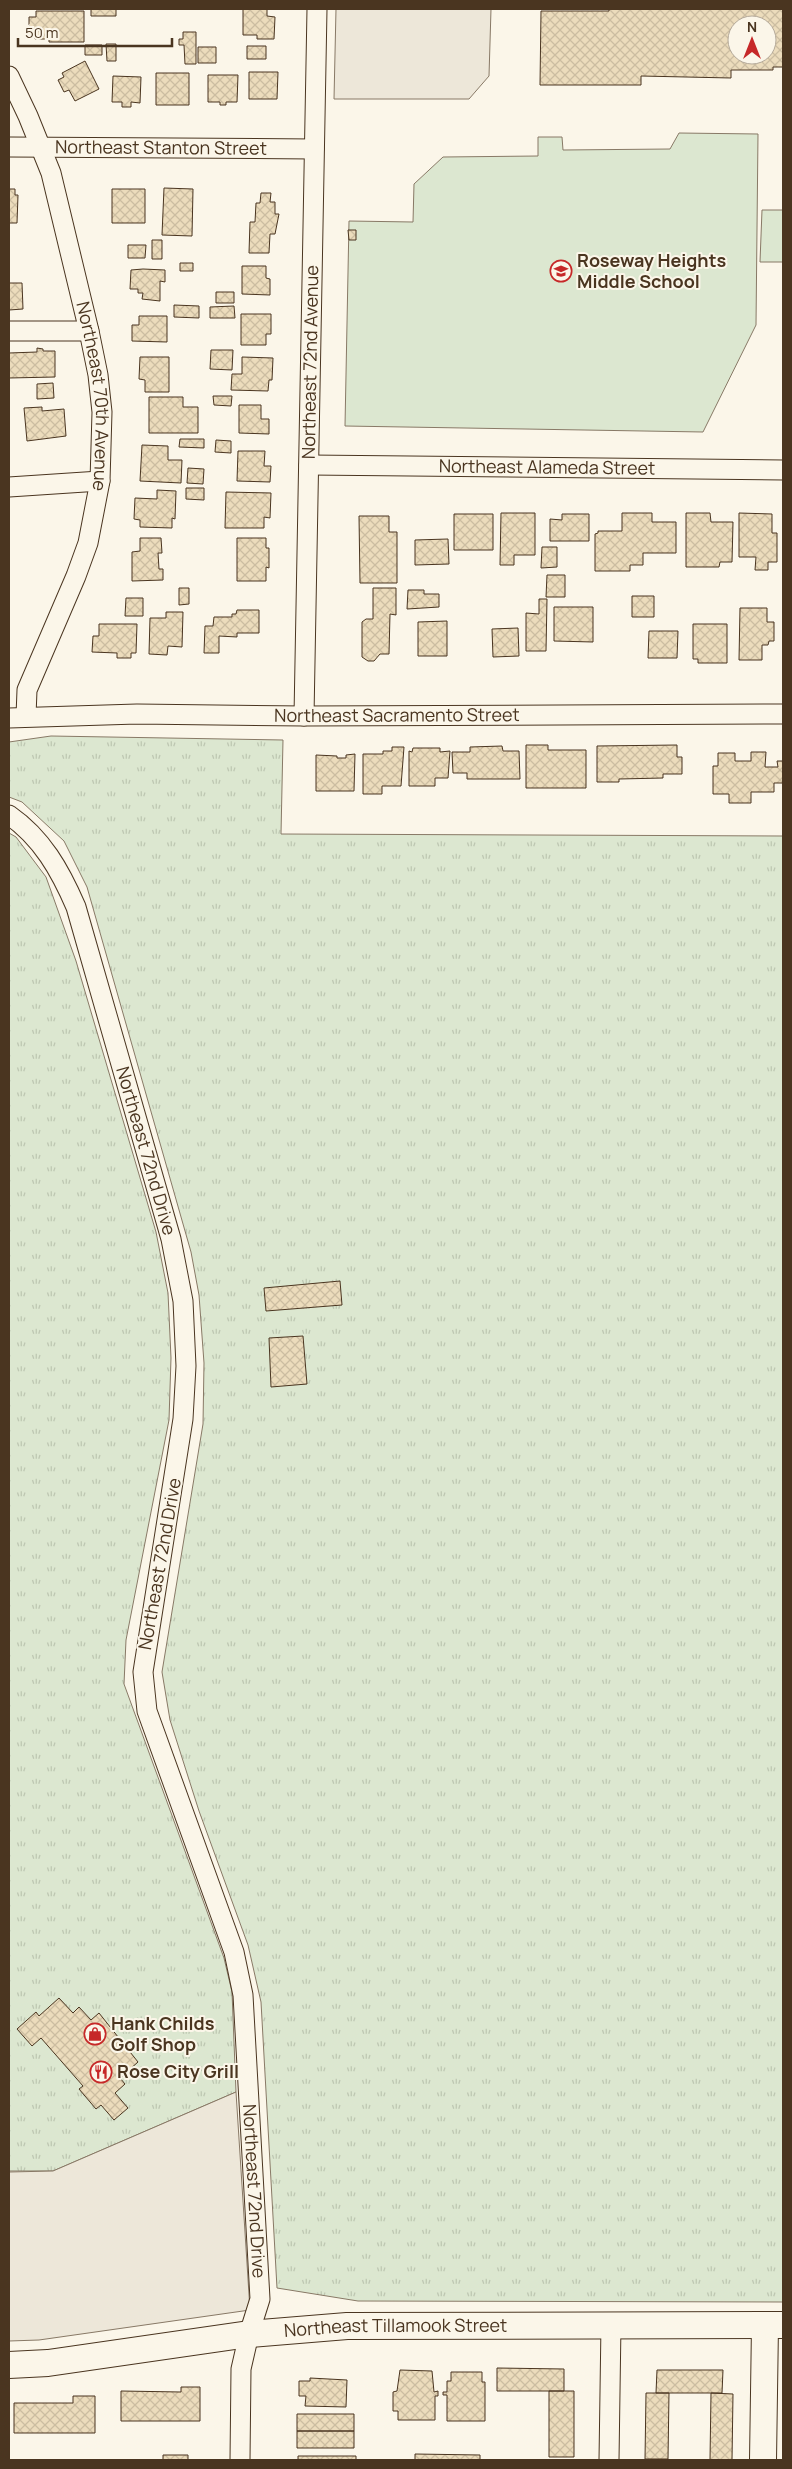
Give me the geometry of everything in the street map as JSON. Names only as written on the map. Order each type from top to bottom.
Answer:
[{"type":"street","name":"Northeast 72nd Avenue","points":[[304,716],[317,9]]},
{"type":"street","name":"Northeast 70th Avenue","points":[[9,76],[51,173],[89,331],[98,375],[102,412],[100,481],[88,543],[17,717]]},
{"type":"street","name":"Northeast Stanton Street","points":[[9,147],[314,149]]},
{"type":"street","points":[[9,331],[89,331]]},
{"type":"street","name":"Northeast Alameda Street","points":[[309,465],[783,470]]},
{"type":"street","points":[[9,487],[100,481]]},
{"type":"street","name":"Northeast Sacramento Street","points":[[17,717],[137,714],[304,716],[783,714]]},
{"type":"street","name":"Northeast 72nd Drive","points":[[9,814],[44,846],[66,883],[76,907],[171,1239],[180,1282],[186,1347],[183,1420],[142,1672],[147,1711],[234,1952],[241,1981],[245,2022],[260,2299],[249,2334]]},
{"type":"street","points":[[609,2460],[612,2324]]},
{"type":"street","points":[[764,2460],[774,2324]]},
{"type":"street","name":"Northeast Tillamook Street","points":[[9,2365],[48,2363],[289,2329],[364,2325],[774,2324]]},
{"type":"street","points":[[240,2460],[241,2369],[249,2334]]},
{"type":"green space","points":[[679,133],[758,134],[756,325],[703,432],[345,426],[349,221],[413,222],[414,184],[443,157],[538,156],[538,137],[562,137],[563,150],[670,149]]},
{"type":"green space","points":[[762,210],[783,210],[783,262],[760,262]]},
{"type":"green space","points":[[51,736],[283,740],[281,834],[783,836],[783,2302],[358,2301],[277,2288],[261,2002],[248,1945],[199,1811],[170,1720],[162,1672],[203,1424],[204,1363],[199,1295],[191,1252],[87,887],[64,841],[22,802],[9,797],[9,742]]},
{"type":"green space","points":[[9,833],[16,837],[46,877],[76,961],[156,1232],[168,1293],[171,1358],[169,1420],[126,1640],[124,1684],[224,1958],[232,1992],[236,2092],[53,2171],[9,2171]]},
{"type":"shaded area","points":[[336,9],[491,9],[489,76],[469,99],[334,99]]},
{"type":"shaded area","points":[[236,2092],[250,2310],[39,2340],[9,2341],[9,2172],[53,2171]]},
{"type":"building","points":[[91,9],[116,9],[116,16],[91,16]]},
{"type":"building","points":[[243,9],[267,9],[267,16],[275,17],[274,39],[257,39],[257,35],[243,35]]},
{"type":"building","points":[[783,9],[783,67],[773,67],[773,70],[731,70],[731,78],[641,76],[641,85],[540,85],[541,11]]},
{"type":"building","points":[[36,11],[84,11],[84,42],[49,42],[49,39],[35,39],[35,32],[29,33],[29,17],[36,17]]},
{"type":"building","points":[[183,32],[196,32],[196,64],[185,64],[184,45],[179,45],[179,39],[183,39]]},
{"type":"building","points":[[106,44],[116,44],[116,61],[107,61]]},
{"type":"building","points":[[85,45],[102,45],[102,55],[85,55]]},
{"type":"building","points":[[247,46],[266,46],[266,59],[247,59]]},
{"type":"building","points":[[198,47],[216,47],[216,63],[198,63]]},
{"type":"building","points":[[85,61],[99,89],[75,101],[69,90],[64,92],[58,80],[64,77],[62,73]]},
{"type":"building","points":[[249,72],[278,72],[277,99],[249,99]]},
{"type":"building","points":[[156,73],[189,73],[189,105],[156,105]]},
{"type":"building","points":[[208,75],[238,75],[237,102],[226,102],[226,105],[220,105],[220,102],[208,102]]},
{"type":"building","points":[[113,76],[141,77],[140,103],[131,102],[131,107],[122,107],[122,102],[112,102]]},
{"type":"building","points":[[164,188],[193,189],[192,236],[162,235]]},
{"type":"building","points":[[9,189],[15,189],[15,195],[18,195],[17,223],[9,223]]},
{"type":"building","points":[[112,189],[145,189],[145,223],[112,223]]},
{"type":"building","points":[[261,193],[271,193],[270,202],[275,202],[275,214],[279,214],[275,234],[270,234],[269,253],[249,253],[250,222],[255,222],[256,203],[260,203]]},
{"type":"building","points":[[348,230],[356,230],[356,240],[349,240]]},
{"type":"building","points":[[152,240],[162,240],[162,259],[152,259]]},
{"type":"building","points":[[128,245],[146,245],[145,258],[128,258]]},
{"type":"building","points":[[180,263],[193,263],[193,271],[180,271]]},
{"type":"building","points":[[242,266],[266,266],[266,278],[270,279],[270,295],[242,294]]},
{"type":"building","points":[[131,270],[165,270],[165,282],[160,281],[160,301],[142,299],[143,293],[138,293],[138,289],[130,289]]},
{"type":"building","points":[[9,283],[22,283],[23,309],[9,310]]},
{"type":"building","points":[[216,292],[234,292],[234,303],[216,303]]},
{"type":"building","points":[[174,305],[199,306],[199,318],[174,317]]},
{"type":"building","points":[[234,306],[235,318],[210,318],[210,307]]},
{"type":"building","points":[[241,314],[271,314],[271,334],[266,334],[266,345],[241,345]]},
{"type":"building","points":[[139,316],[167,316],[167,342],[132,341],[132,325],[139,325]]},
{"type":"building","points":[[37,348],[43,349],[43,351],[55,351],[55,377],[9,378],[9,353],[37,352]]},
{"type":"building","points":[[211,350],[233,350],[232,370],[210,369]]},
{"type":"building","points":[[140,357],[169,357],[169,392],[145,392],[145,380],[139,379]]},
{"type":"building","points":[[242,357],[273,358],[272,380],[269,380],[268,391],[231,390],[232,374],[242,374]]},
{"type":"building","points":[[53,383],[54,398],[37,399],[37,384]]},
{"type":"building","points":[[213,396],[232,396],[231,406],[214,405]]},
{"type":"building","points":[[149,397],[183,397],[183,407],[198,407],[198,433],[149,433]]},
{"type":"building","points":[[239,405],[261,405],[261,419],[269,419],[269,434],[239,433]]},
{"type":"building","points":[[42,407],[42,411],[64,409],[66,436],[27,441],[24,408]]},
{"type":"building","points":[[180,439],[204,439],[204,448],[179,447]]},
{"type":"building","points":[[216,440],[231,441],[231,453],[215,452]]},
{"type":"building","points":[[142,445],[168,446],[168,460],[182,460],[181,483],[140,481]]},
{"type":"building","points":[[238,451],[265,451],[264,466],[271,466],[270,482],[237,481]]},
{"type":"building","points":[[188,468],[204,469],[203,484],[187,483]]},
{"type":"building","points":[[186,488],[204,488],[204,500],[186,499]]},
{"type":"building","points":[[157,490],[176,491],[175,519],[172,518],[172,528],[140,527],[140,520],[134,519],[135,498],[157,499]]},
{"type":"building","points":[[226,492],[271,493],[270,518],[264,517],[264,528],[225,528]]},
{"type":"building","points":[[501,513],[535,513],[535,555],[514,555],[514,565],[500,565]]},
{"type":"building","points":[[622,513],[652,513],[652,522],[676,522],[676,553],[643,553],[643,565],[630,565],[630,571],[595,571],[595,534],[598,531],[622,531]]},
{"type":"building","points":[[686,513],[710,513],[711,522],[733,522],[732,562],[720,562],[719,567],[686,567]]},
{"type":"building","points":[[739,513],[772,514],[772,533],[777,533],[777,562],[768,562],[768,570],[755,570],[756,557],[739,557]]},
{"type":"building","points":[[454,514],[493,514],[493,550],[454,550]]},
{"type":"building","points":[[562,514],[589,514],[589,541],[550,541],[550,519],[562,520]]},
{"type":"building","points":[[359,516],[389,516],[389,532],[397,532],[397,583],[360,583]]},
{"type":"building","points":[[140,538],[161,538],[162,553],[158,553],[159,569],[163,569],[163,580],[132,581],[132,552],[140,551]]},
{"type":"building","points":[[237,538],[266,538],[266,548],[269,548],[269,568],[266,567],[266,581],[237,581]]},
{"type":"building","points":[[448,539],[449,564],[415,565],[415,540]]},
{"type":"building","points":[[542,547],[557,547],[557,567],[541,568]]},
{"type":"building","points":[[547,575],[565,575],[565,597],[546,597]]},
{"type":"building","points":[[179,588],[189,588],[189,604],[179,605]]},
{"type":"building","points":[[373,588],[396,588],[396,615],[390,614],[389,654],[380,654],[374,661],[368,661],[362,657],[362,622],[366,619],[373,619]]},
{"type":"building","points":[[408,590],[424,590],[424,594],[439,594],[439,607],[407,609]]},
{"type":"building","points":[[632,596],[654,596],[654,617],[632,617]]},
{"type":"building","points":[[126,598],[143,598],[143,616],[125,616]]},
{"type":"building","points":[[539,599],[547,599],[546,651],[526,651],[526,613],[539,614]]},
{"type":"building","points":[[554,607],[593,607],[593,642],[554,641]]},
{"type":"building","points":[[740,608],[767,608],[767,622],[774,622],[774,641],[769,641],[768,645],[762,645],[762,660],[739,660]]},
{"type":"building","points":[[237,610],[259,610],[259,633],[237,633],[237,637],[219,636],[219,653],[204,653],[205,626],[213,626],[214,617],[232,617],[232,614],[236,614]]},
{"type":"building","points":[[166,612],[183,612],[182,647],[168,646],[167,655],[149,654],[150,618],[166,618]]},
{"type":"building","points":[[447,621],[447,656],[418,656],[418,622]]},
{"type":"building","points":[[99,624],[137,624],[136,653],[131,653],[131,658],[117,658],[117,653],[92,652],[93,636],[99,636]]},
{"type":"building","points":[[693,624],[727,624],[727,663],[698,663],[698,659],[693,659]]},
{"type":"building","points":[[518,628],[519,656],[493,657],[492,629]]},
{"type":"building","points":[[649,631],[678,631],[677,658],[648,658]]},
{"type":"building","points":[[526,745],[548,745],[548,750],[586,750],[586,788],[526,788]]},
{"type":"building","points":[[677,745],[677,757],[682,757],[682,774],[663,774],[663,778],[619,779],[619,782],[597,782],[597,746]]},
{"type":"building","points":[[502,746],[503,751],[519,751],[520,779],[467,779],[467,773],[453,773],[452,752],[470,752],[470,747]]},
{"type":"building","points":[[392,747],[404,747],[401,786],[382,786],[382,794],[363,794],[363,754],[383,754],[383,751],[392,751]]},
{"type":"building","points":[[413,748],[440,748],[440,752],[450,751],[448,778],[435,778],[435,786],[409,786],[409,751],[412,752]]},
{"type":"building","points":[[751,752],[766,752],[765,767],[778,767],[777,761],[783,761],[783,783],[774,783],[774,792],[751,792],[751,803],[729,803],[729,794],[713,794],[713,766],[718,766],[718,753],[735,753],[735,761],[751,761]]},
{"type":"building","points":[[355,754],[354,791],[316,791],[316,755],[346,758],[346,755]]},
{"type":"building","points":[[340,1281],[342,1305],[266,1311],[264,1288]]},
{"type":"building","points":[[303,1336],[307,1384],[271,1387],[269,1338]]},
{"type":"building","points":[[59,1998],[73,2013],[79,2007],[91,2020],[99,2013],[138,2062],[120,2078],[125,2084],[115,2093],[128,2108],[114,2120],[101,2105],[96,2109],[79,2089],[83,2086],[41,2038],[32,2046],[17,2029],[36,2012],[39,2016]]},
{"type":"building","points":[[497,2368],[564,2369],[564,2391],[497,2391]]},
{"type":"building","points":[[400,2370],[432,2371],[434,2392],[438,2391],[438,2396],[435,2396],[435,2420],[398,2420],[398,2411],[393,2411],[393,2392],[397,2391]]},
{"type":"building","points":[[657,2370],[723,2370],[722,2393],[656,2393]]},
{"type":"building","points":[[451,2372],[482,2372],[482,2382],[485,2382],[485,2421],[447,2421],[447,2395],[443,2395],[443,2392],[447,2392],[447,2381],[451,2381]]},
{"type":"building","points":[[310,2378],[347,2380],[346,2407],[305,2406],[306,2396],[299,2396],[299,2381],[310,2381]]},
{"type":"building","points":[[181,2387],[200,2387],[200,2421],[121,2421],[121,2391],[181,2392]]},
{"type":"building","points":[[549,2391],[574,2391],[574,2457],[549,2457]]},
{"type":"building","points":[[646,2393],[669,2393],[668,2459],[645,2459]]},
{"type":"building","points":[[711,2393],[733,2394],[732,2460],[710,2460]]},
{"type":"building","points":[[73,2396],[95,2396],[95,2433],[14,2433],[14,2403],[73,2403]]},
{"type":"building","points":[[297,2414],[354,2414],[354,2431],[297,2431]]},
{"type":"building","points":[[297,2431],[354,2431],[354,2448],[297,2448]]},
{"type":"building","points":[[415,2454],[480,2455],[480,2460],[415,2460]]},
{"type":"building","points":[[163,2455],[188,2455],[188,2460],[163,2460]]},
{"type":"building","points":[[298,2456],[356,2456],[356,2460],[298,2460]]},
{"type":"place","name":"Roseway Heights Middle School","points":[[561,271]]},
{"type":"place","name":"Hank Childs Golf Shop","points":[[95,2034]]},
{"type":"place","name":"Rose City Grill","points":[[101,2072]]}]
